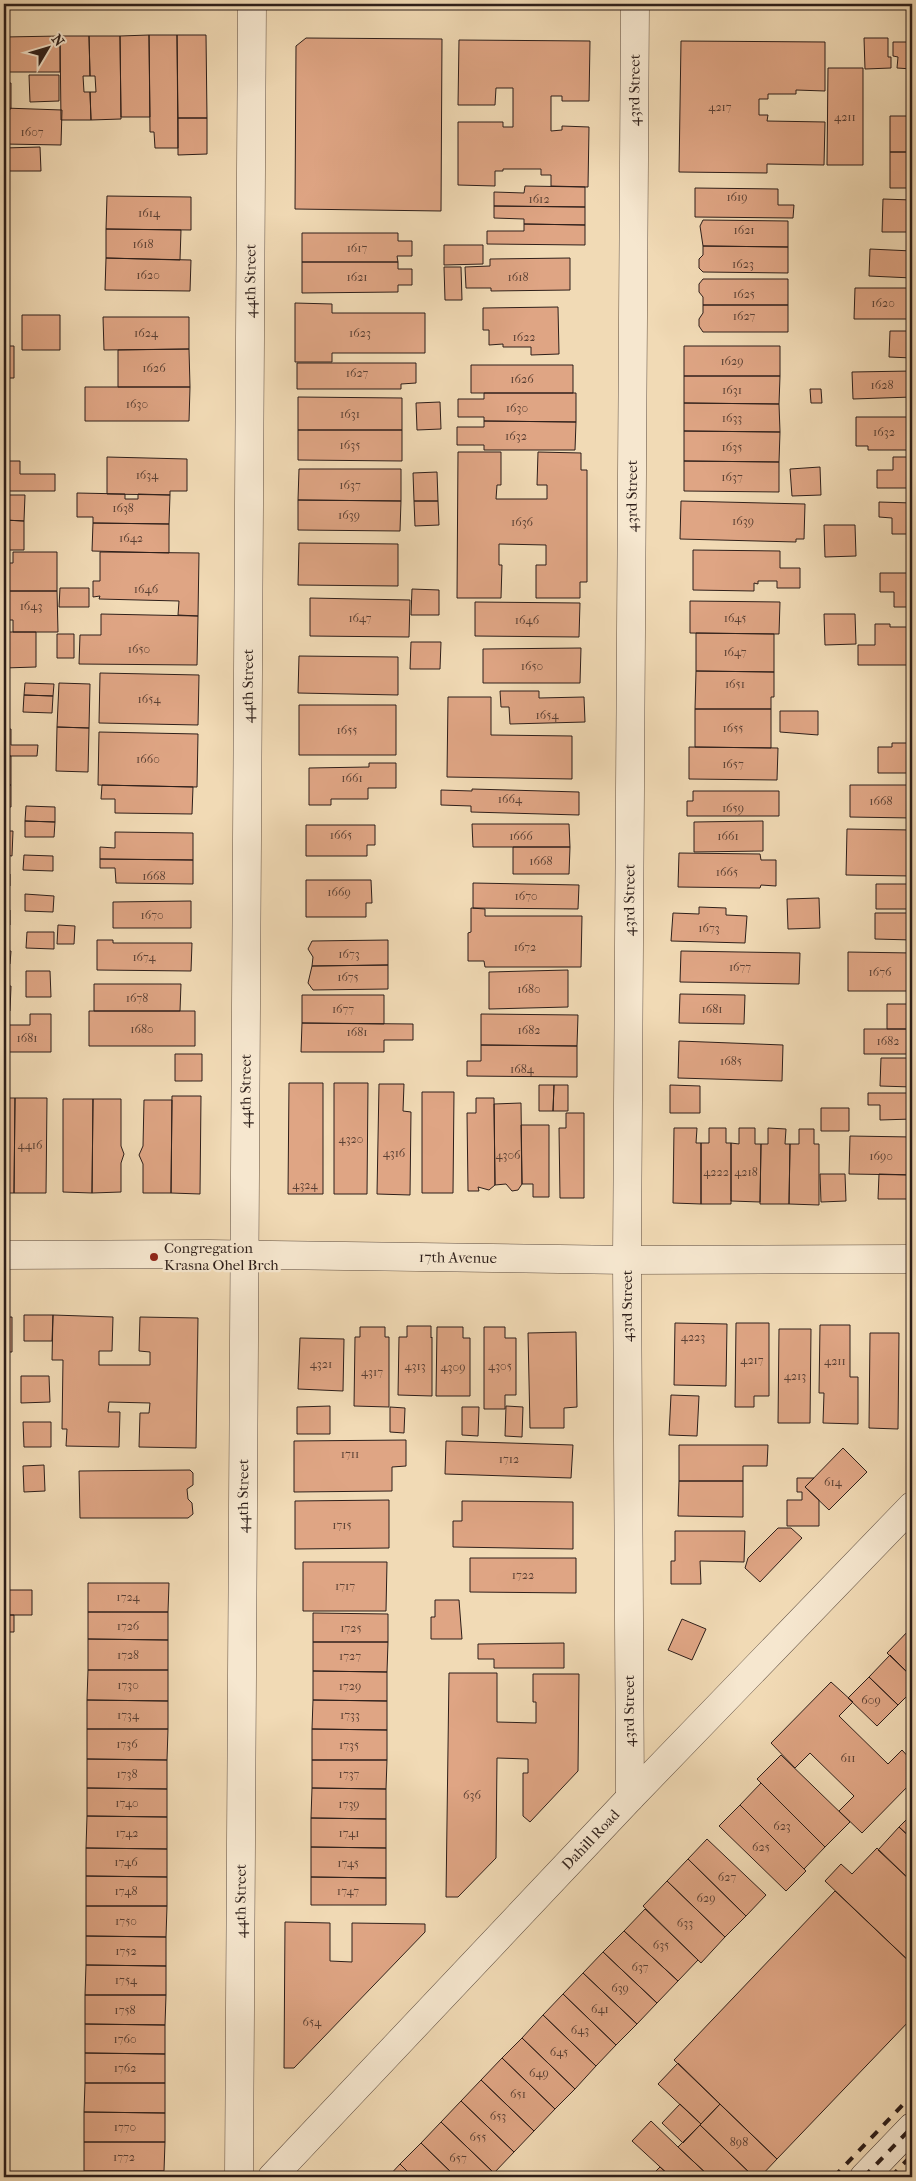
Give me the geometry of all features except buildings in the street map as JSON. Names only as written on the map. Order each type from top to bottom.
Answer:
[{"type":"street","name":"44th Street","points":[[239,2177],[243,1255],[252,4]]},
{"type":"street","name":"43rd Street","points":[[630,1798],[627,1260],[635,4]]},
{"type":"street","name":"17th Avenue","points":[[4,1255],[243,1255],[627,1260],[912,1259]]},
{"type":"street","name":"Dahill Road","points":[[272,2177],[630,1798],[912,1508]]},
{"type":"street","points":[[864,2177],[912,2127]]},
{"type":"railway","points":[[834,2177],[912,2095]]},
{"type":"railway","points":[[864,2177],[912,2127]]},
{"type":"railway","points":[[891,2177],[912,2155]]},
{"type":"place","name":"Congregation Krasna Ohel Brch","points":[[154,1257]]}]
